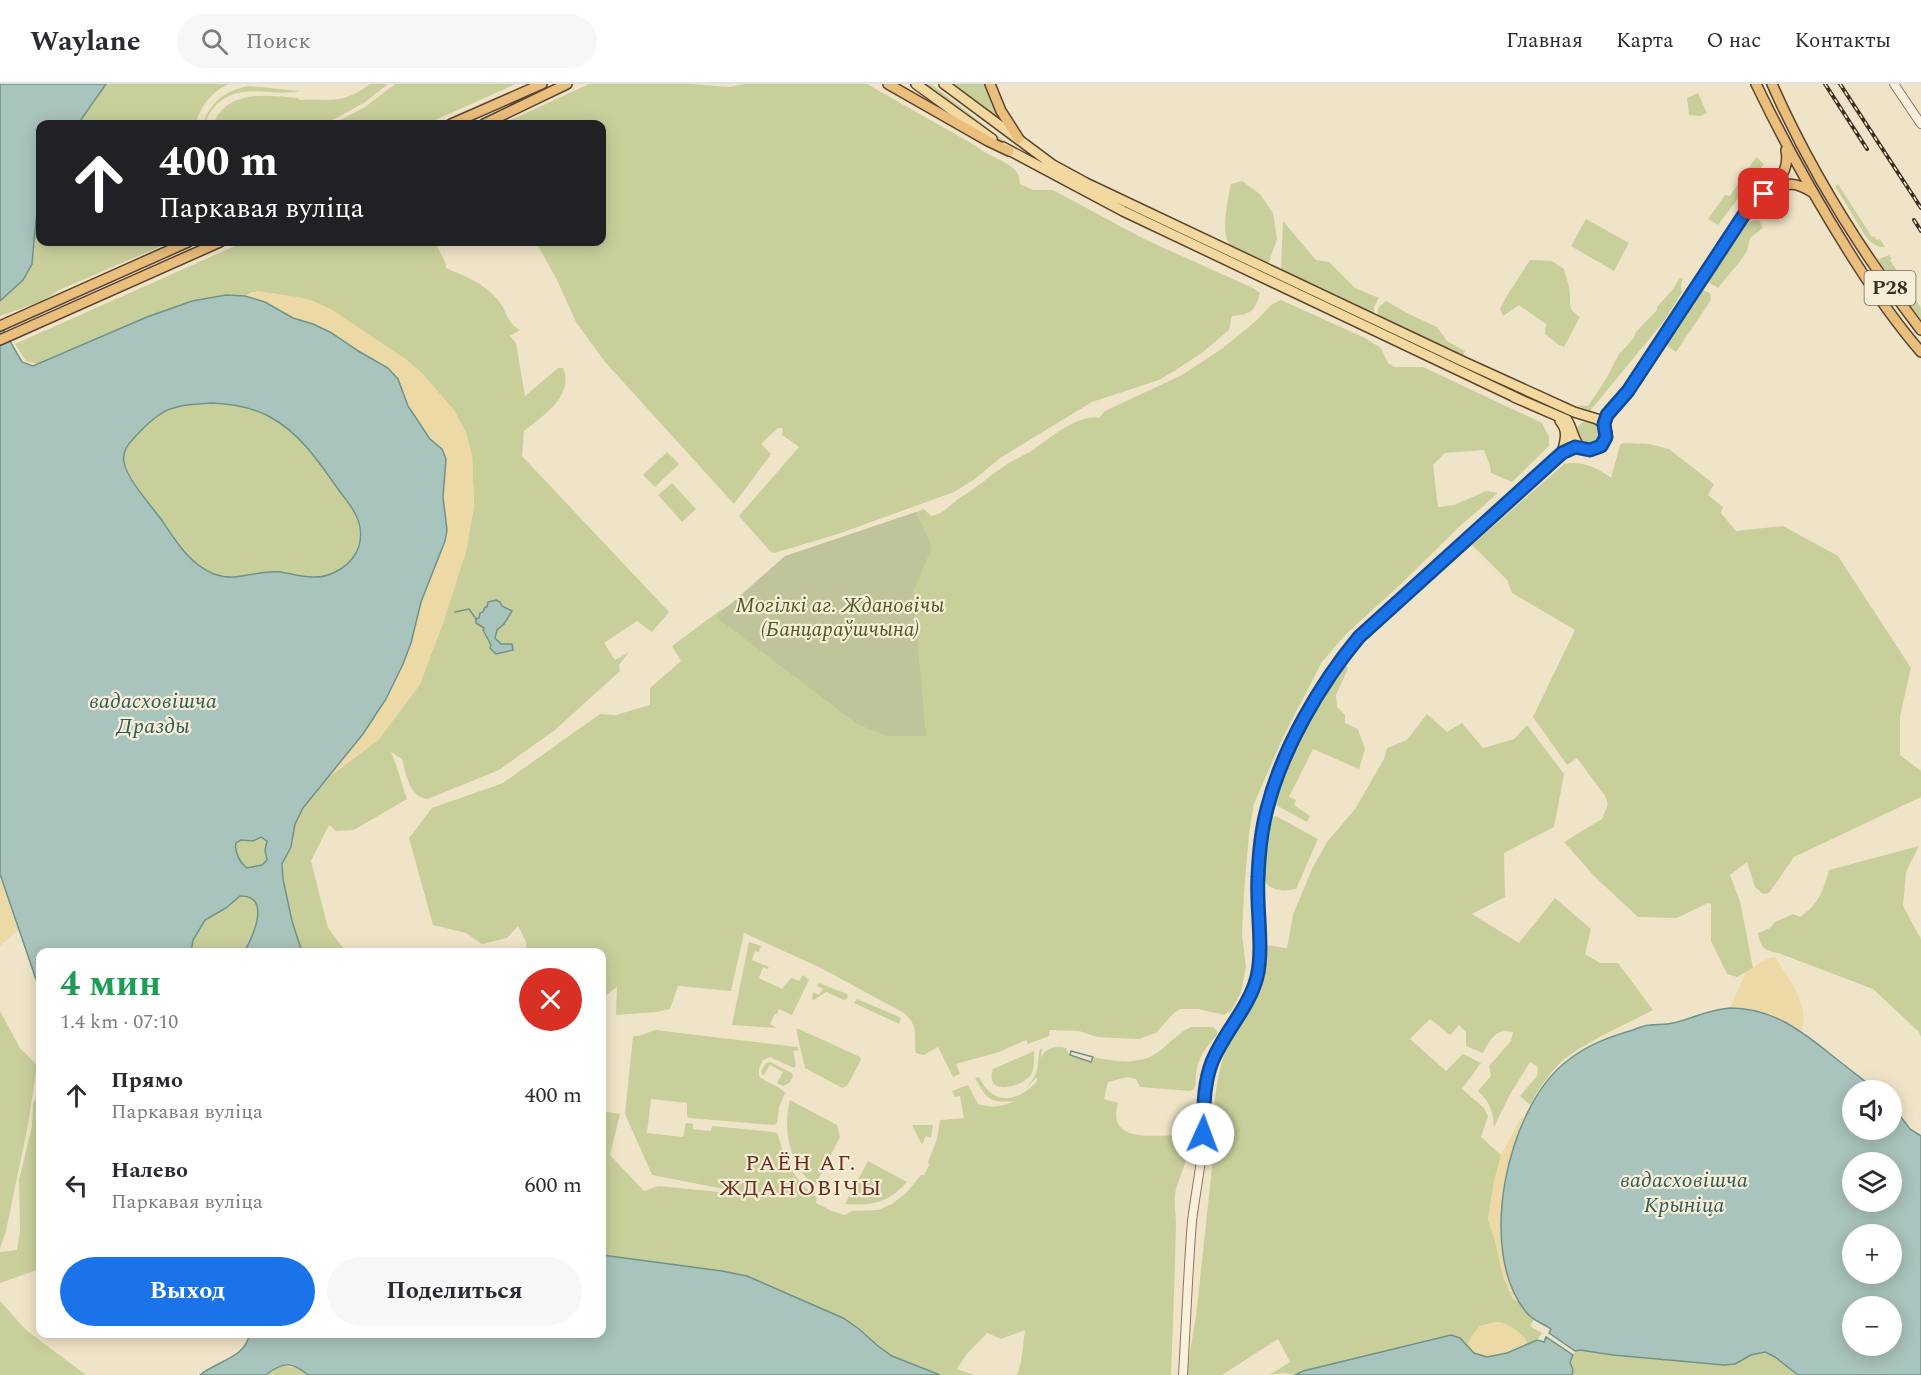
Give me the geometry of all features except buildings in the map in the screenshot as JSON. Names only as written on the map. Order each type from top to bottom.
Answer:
[{"type":"highway","points":[[460,120],[542,84]]},
{"type":"highway","points":[[491,120],[567,84]]},
{"type":"highway","points":[[888,84],[1011,152]]},
{"type":"highway","points":[[990,84],[1004,116],[1019,139]]},
{"type":"highway","name":"Р28","points":[[1756,84],[1814,194],[1861,271],[1901,329],[1921,352]]},
{"type":"highway","name":"Р28","points":[[1772,84],[1787,118],[1824,184],[1885,281],[1921,330]]},
{"type":"highway","points":[[1772,188],[1780,178],[1788,160],[1784,140]]},
{"type":"highway","points":[[1772,188],[1791,183],[1814,194]]},
{"type":"highway","points":[[0,326],[179,246]]},
{"type":"highway","points":[[0,340],[211,246]]},
{"type":"main road","points":[[916,84],[1011,152],[1059,178],[1556,418],[1563,425],[1566,433],[1562,453]]},
{"type":"main road","points":[[944,84],[1064,171],[1150,215],[1464,362],[1604,424]]},
{"type":"main road","points":[[1011,152],[1018,148],[1019,139]]},
{"type":"main road","points":[[1514,397],[1567,420],[1576,443],[1581,447],[1592,450],[1603,444],[1607,434],[1604,424],[1610,410],[1628,391],[1749,207],[1772,188]]},
{"type":"main road","points":[[1573,433],[1581,420],[1610,410]]},
{"type":"street","points":[[1894,84],[1921,124]]},
{"type":"street","points":[[1183,1375],[1191,1241],[1202,1152],[1206,1084],[1213,1060],[1246,1002],[1257,974],[1259,948],[1257,880],[1260,847],[1267,808],[1278,775],[1294,738],[1345,653],[1376,620],[1562,453],[1573,433]]},
{"type":"street","points":[[1562,453],[1575,447],[1581,447]]},
{"type":"green space","points":[[106,84],[229,84],[208,100],[197,120],[81,120]]},
{"type":"green space","points":[[370,84],[388,84],[364,103],[332,120],[216,120],[228,105],[250,97],[274,96],[300,100],[329,100],[345,98]]},
{"type":"green space","points":[[395,84],[516,84],[435,120],[341,120],[365,107]]},
{"type":"green space","points":[[589,84],[692,84],[728,87],[745,84],[867,84],[1010,166],[1018,174],[1020,184],[1033,190],[1053,190],[1144,239],[1260,293],[1251,311],[1232,316],[1229,330],[1179,368],[1159,380],[1092,402],[1000,458],[975,479],[954,492],[838,534],[774,553],[739,516],[799,447],[782,435],[783,428],[778,428],[761,444],[771,454],[734,504],[605,362],[576,322],[538,246],[606,246],[606,120],[511,120]]},
{"type":"green space","points":[[924,84],[931,84],[1014,148],[1010,149]]},
{"type":"green space","points":[[953,84],[986,84],[1005,123]]},
{"type":"green space","points":[[249,86],[300,91],[281,93],[253,91],[235,94],[218,103],[204,120],[210,109],[220,98]]},
{"type":"green space","points":[[1698,93],[1707,113],[1701,116],[1689,115],[1687,98]]},
{"type":"green space","points":[[1756,157],[1764,164],[1718,225],[1708,219],[1725,195],[1730,196]]},
{"type":"green space","points":[[1242,181],[1260,194],[1273,213],[1277,239],[1268,265],[1237,251],[1227,240],[1226,216],[1231,184]]},
{"type":"green space","points":[[1838,184],[1872,237],[1880,239],[1885,247],[1874,245],[1866,237],[1835,186]]},
{"type":"green space","points":[[1586,219],[1629,243],[1614,271],[1571,246]]},
{"type":"green space","points":[[36,220],[36,246],[162,246],[59,290],[42,301],[0,316],[0,301],[16,287],[34,254]]},
{"type":"green space","points":[[1759,220],[1763,228],[1750,238],[1747,251],[1718,288],[1706,281],[1737,234],[1750,221]]},
{"type":"green space","points":[[1283,221],[1316,260],[1329,262],[1355,288],[1379,298],[1374,307],[1374,315],[1281,271]]},
{"type":"green space","points":[[235,246],[437,246],[446,268],[474,281],[492,294],[501,304],[511,323],[520,330],[510,336],[516,343],[525,396],[558,368],[563,368],[566,378],[561,396],[547,412],[524,431],[522,456],[669,612],[652,632],[637,621],[604,643],[615,660],[629,652],[619,665],[620,671],[555,730],[499,770],[428,799],[416,794],[412,789],[402,759],[391,752],[407,799],[354,830],[336,831],[329,825],[311,861],[328,928],[343,948],[301,948],[292,921],[282,871],[284,858],[293,842],[295,824],[308,801],[329,777],[378,740],[420,684],[466,551],[474,506],[472,455],[407,360],[353,509],[359,534],[354,556],[341,568],[315,578],[275,572],[224,577],[199,566],[175,540],[142,494],[127,468],[124,461],[126,449],[132,438],[150,421],[174,407],[218,403],[259,411],[330,309],[252,292],[245,296],[217,296],[192,301],[147,317],[37,364],[26,361],[15,344]]},
{"type":"green space","points":[[1889,255],[1921,308],[1921,321],[1880,263],[1879,259]]},
{"type":"green space","points":[[1530,260],[1552,261],[1564,269],[1571,308],[1580,317],[1564,347],[1545,334],[1546,324],[1519,305],[1503,316],[1500,309]]},
{"type":"green space","points":[[1680,277],[1683,279],[1682,292],[1664,321],[1590,411],[1576,405],[1588,406],[1619,354],[1657,310]]},
{"type":"green space","points":[[1701,289],[1710,293],[1711,300],[1676,352],[1666,345]]},
{"type":"green space","points":[[1281,300],[1365,338],[1381,348],[1388,363],[1394,367],[1423,367],[1542,423],[1549,437],[1549,446],[1512,482],[1491,473],[1484,450],[1445,453],[1433,465],[1438,507],[1454,505],[1486,491],[1498,493],[1346,634],[1322,662],[1282,739],[1254,804],[1244,893],[1242,935],[1246,967],[1241,992],[1232,1010],[1224,1015],[1198,1009],[1180,1009],[1156,1033],[1139,1039],[1097,1037],[1079,1031],[1050,1030],[1049,1036],[1028,1044],[1026,1040],[999,1052],[956,1064],[960,1074],[953,1077],[938,1047],[924,1055],[916,1053],[914,1027],[904,1013],[819,967],[744,933],[731,991],[678,986],[670,1009],[616,1015],[617,987],[606,995],[606,948],[527,948],[518,926],[507,938],[482,944],[466,933],[433,925],[409,838],[432,808],[503,783],[600,714],[616,715],[650,705],[650,688],[681,661],[672,646],[718,612],[871,530],[924,509],[931,516],[940,513],[1000,469],[1063,429],[1081,420],[1099,418],[1105,411],[1182,375],[1223,348],[1257,320],[1271,305]]},
{"type":"green space","points":[[1386,301],[1437,327],[1447,341],[1465,351],[1461,359],[1378,317],[1378,308]]},
{"type":"green space","points":[[1590,420],[1599,424],[1603,433],[1599,442],[1590,446],[1581,442],[1577,433],[1581,424]]},
{"type":"green space","points":[[1623,443],[1649,444],[1669,449],[1714,484],[1708,495],[1723,507],[1721,513],[1736,531],[1783,526],[1838,556],[1911,668],[1900,716],[1900,755],[1921,771],[1921,797],[1794,857],[1769,893],[1763,894],[1755,887],[1747,862],[1730,875],[1740,901],[1753,968],[1737,977],[1727,974],[1711,941],[1711,904],[1708,903],[1677,918],[1638,917],[1594,876],[1564,842],[1602,819],[1608,804],[1605,796],[1577,758],[1567,765],[1533,717],[1575,630],[1512,593],[1507,580],[1472,545],[1564,464],[1577,463],[1589,466],[1611,478],[1620,445]]},
{"type":"green space","points":[[667,452],[679,464],[655,487],[643,475]]},
{"type":"green space","points":[[672,483],[696,509],[682,522],[658,495]]},
{"type":"green space","name":"Могілкі аг. Ждановічы (Банцараўшчына)","points":[[916,512],[932,547],[913,592],[926,736],[887,736],[856,723],[716,617],[785,556]]},
{"type":"green space","points":[[1345,663],[1348,669],[1336,695],[1337,707],[1345,715],[1345,723],[1358,729],[1365,749],[1359,769],[1313,749],[1289,797],[1296,800],[1294,805],[1310,816],[1307,822],[1276,805],[1275,794],[1297,739]]},
{"type":"green space","points":[[1427,714],[1447,732],[1462,723],[1483,748],[1514,739],[1527,725],[1564,774],[1554,827],[1504,853],[1505,897],[1472,914],[1519,943],[1555,898],[1591,929],[1585,954],[1600,963],[1618,963],[1653,1010],[1570,1055],[1551,1073],[1530,1105],[1520,1096],[1537,1076],[1538,1067],[1530,1062],[1509,1096],[1494,1127],[1490,1107],[1478,1091],[1491,1076],[1489,1066],[1511,1041],[1513,1032],[1497,1033],[1483,1053],[1466,1046],[1466,1032],[1459,1025],[1450,1035],[1430,1019],[1410,1039],[1446,1071],[1463,1054],[1481,1063],[1462,1089],[1484,1108],[1488,1116],[1481,1137],[1501,1155],[1488,1220],[1503,1276],[1513,1299],[1518,1301],[1534,1320],[1530,1326],[1542,1333],[1537,1340],[1528,1345],[1524,1337],[1480,1326],[1467,1345],[1464,1341],[1303,1371],[1295,1375],[1284,1373],[1269,1375],[1290,1362],[1278,1339],[1222,1375],[1186,1375],[1196,1316],[1215,1140],[1214,1116],[1218,1079],[1228,1044],[1260,983],[1264,966],[1264,945],[1287,948],[1293,915],[1312,869],[1327,842],[1355,809],[1384,759],[1387,748],[1407,740]]},
{"type":"green space","points":[[1276,816],[1318,839],[1296,889],[1277,890],[1262,879],[1271,818]]},
{"type":"green space","points":[[264,837],[267,841],[265,850],[267,860],[262,865],[247,868],[239,858],[235,846],[241,840],[253,841]]},
{"type":"green space","points":[[1919,846],[1906,872],[1903,906],[1921,939],[1921,1037],[1919,1032],[1873,989],[1767,950],[1762,946],[1758,933],[1793,914],[1800,917],[1812,907],[1825,884],[1829,870]]},
{"type":"green space","points":[[245,895],[255,900],[257,906],[258,920],[246,948],[192,948],[193,940],[205,920],[226,908],[236,898]]},
{"type":"green space","points":[[749,942],[761,946],[759,952],[755,951],[752,960],[769,967],[767,969],[763,967],[759,978],[782,989],[791,978],[799,981],[803,975],[809,980],[792,1015],[779,1009],[775,1014],[770,1024],[777,1028],[732,1025]]},
{"type":"green space","points":[[819,983],[847,994],[848,998],[844,1000],[826,992],[812,999],[813,992],[819,995],[823,989],[817,986]]},
{"type":"green space","points":[[857,999],[901,1018],[899,1024],[854,1003]]},
{"type":"green space","points":[[0,1011],[20,1048],[36,1064],[36,1072],[28,1125],[6,1231],[0,1248]]},
{"type":"green space","points":[[1191,1027],[1213,1027],[1217,1031],[1217,1035],[1200,1058],[1194,1089],[1190,1091],[1140,1087],[1136,1079],[1127,1077],[1108,1082],[1104,1099],[1118,1103],[1116,1116],[1119,1125],[1126,1131],[1146,1136],[1180,1135],[1187,1149],[1185,1164],[1175,1195],[1176,1242],[1171,1375],[1017,1375],[1025,1330],[1001,1339],[987,1333],[966,1355],[957,1369],[974,1375],[940,1375],[900,1360],[884,1351],[851,1323],[747,1276],[606,1256],[606,1112],[620,1114],[610,1155],[644,1191],[658,1186],[760,1196],[652,1175],[625,1114],[633,1036],[655,1030],[797,1047],[799,1050],[793,1051],[796,1065],[794,1068],[770,1057],[763,1060],[759,1069],[759,1076],[785,1093],[779,1107],[777,1123],[774,1125],[689,1118],[687,1103],[651,1099],[647,1133],[683,1137],[686,1123],[693,1124],[693,1129],[711,1131],[712,1126],[774,1132],[778,1134],[792,1170],[802,1184],[817,1198],[816,1203],[845,1215],[852,1211],[878,1210],[892,1204],[907,1192],[921,1175],[924,1175],[937,1139],[940,1120],[964,1118],[960,1096],[955,1097],[952,1091],[968,1085],[978,1104],[987,1106],[1001,1106],[1015,1101],[990,1098],[975,1078],[979,1077],[984,1086],[998,1097],[1014,1097],[1022,1094],[1037,1081],[1037,1077],[1026,1088],[1036,1074],[1042,1048],[1041,1058],[1051,1048],[1058,1047],[1066,1048],[1070,1056],[1091,1062],[1093,1057],[1137,1061],[1153,1055]]},
{"type":"green space","points":[[796,1029],[860,1057],[861,1060],[847,1086],[842,1088],[805,1068]]},
{"type":"green space","points":[[1034,1051],[1033,1071],[1025,1080],[1019,1084],[1004,1087],[994,1083],[993,1069]]},
{"type":"green space","points":[[770,1062],[792,1073],[793,1077],[789,1083],[783,1086],[777,1083],[783,1072],[770,1065],[763,1076],[761,1071],[766,1063]]},
{"type":"green space","points":[[36,1098],[36,1270],[0,1283],[0,1252],[17,1250],[20,1231],[19,1180],[32,1126],[33,1103]]},
{"type":"green space","points":[[790,1100],[837,1125],[840,1137],[815,1186],[799,1168],[790,1147],[787,1124]]},
{"type":"green space","points":[[912,1125],[933,1125],[931,1138],[926,1136],[922,1145]]},
{"type":"green space","points":[[868,1161],[907,1182],[893,1195],[879,1202],[845,1204]]},
{"type":"green space","points":[[0,1301],[26,1330],[86,1375],[0,1375]]},
{"type":"green space","points":[[1578,1350],[1622,1356],[1740,1361],[1758,1353],[1765,1353],[1777,1358],[1798,1375],[1572,1375],[1570,1362]]},
{"type":"green space","points":[[278,1365],[298,1368],[308,1375],[266,1375]]},
{"type":"sand","points":[[258,291],[298,297],[331,309],[407,360],[423,374],[454,410],[466,432],[472,455],[474,506],[466,551],[420,684],[378,740],[329,777],[363,734],[386,699],[403,664],[421,602],[445,541],[447,530],[443,497],[445,472],[434,442],[408,406],[398,379],[388,368],[313,324],[293,318],[265,302],[245,296]]},
{"type":"sand","points":[[0,874],[19,929],[0,946]]},
{"type":"sand","points":[[1775,957],[1801,1002],[1803,1022],[1801,1031],[1767,1014],[1730,1008],[1746,972],[1767,959]]},
{"type":"sand","points":[[1525,1115],[1509,1160],[1504,1184],[1501,1232],[1509,1279],[1518,1301],[1513,1300],[1503,1276],[1488,1220],[1501,1155],[1520,1119]]},
{"type":"sand","points":[[1500,1322],[1517,1331],[1528,1345],[1504,1354],[1488,1356],[1480,1355],[1467,1345],[1479,1327]]},
{"type":"water","points":[[0,84],[106,84],[81,120],[36,120],[36,220],[32,264],[23,280],[0,301]]},
{"type":"water","name":"вадасховішча Дразды","points":[[226,295],[245,296],[265,302],[293,318],[330,332],[388,368],[398,379],[408,406],[430,439],[442,449],[446,459],[443,497],[447,530],[445,541],[421,602],[411,643],[386,699],[363,734],[303,808],[295,824],[291,847],[282,864],[292,921],[301,948],[246,948],[252,937],[258,909],[250,898],[240,896],[226,908],[205,920],[193,940],[192,948],[36,948],[36,979],[0,874],[0,324],[22,362],[33,366],[147,317],[192,301]],"holes":[[[213,403],[256,411],[291,431],[324,469],[349,504],[360,526],[359,546],[352,559],[341,569],[320,577],[281,572],[264,572],[239,577],[214,574],[205,570],[183,551],[134,483],[126,468],[124,455],[132,440],[152,420],[177,407]],[[261,837],[267,841],[265,850],[267,860],[262,865],[247,868],[238,857],[236,843],[241,840],[253,841]]]},
{"type":"water","points":[[496,600],[512,611],[497,630],[495,638],[501,644],[512,644],[513,650],[496,654],[490,648],[491,645],[484,628],[476,623],[476,619],[487,607],[488,602]]},
{"type":"water","name":"вадасховішча Крыніца","points":[[1730,1008],[1745,1009],[1771,1016],[1807,1036],[1863,1080],[1842,1080],[1842,1140],[1902,1140],[1902,1118],[1910,1129],[1921,1136],[1921,1375],[1798,1375],[1765,1352],[1751,1355],[1735,1364],[1724,1365],[1575,1351],[1549,1333],[1551,1329],[1526,1312],[1511,1286],[1503,1254],[1501,1218],[1505,1181],[1514,1145],[1528,1111],[1546,1082],[1582,1050],[1644,1026],[1673,1023],[1707,1012]]},
{"type":"water","points":[[606,1256],[747,1276],[843,1318],[892,1356],[940,1375],[308,1375],[297,1367],[287,1365],[266,1375],[200,1375],[230,1358],[247,1342],[248,1338],[606,1338]]},
{"type":"water","points":[[1451,1335],[1460,1338],[1474,1353],[1487,1357],[1507,1353],[1537,1340],[1544,1342],[1546,1337],[1573,1355],[1570,1362],[1572,1375],[1295,1375],[1303,1371]]},
{"type":"waterway","points":[[455,612],[469,609],[476,619]]},
{"type":"waterway","points":[[1071,1051],[1093,1057],[1091,1062],[1070,1055],[1071,1051]]},
{"type":"railway","points":[[1825,84],[1867,149]]},
{"type":"railway","points":[[1840,84],[1921,208]]},
{"type":"railway","points":[[1914,220],[1921,231]]},
{"type":"district","name":"РАЁН АГ. ЖДАНОВІЧЫ","points":[[801,1176]]},
{"type":"route","points":[[1203,1134],[1204,1098],[1213,1060],[1253,989],[1257,974],[1259,948],[1257,880],[1267,808],[1294,738],[1317,698],[1345,653],[1359,637],[1562,453],[1575,447],[1592,450],[1603,444],[1606,440],[1604,424],[1610,410],[1628,391],[1749,207],[1764,194]]}]
